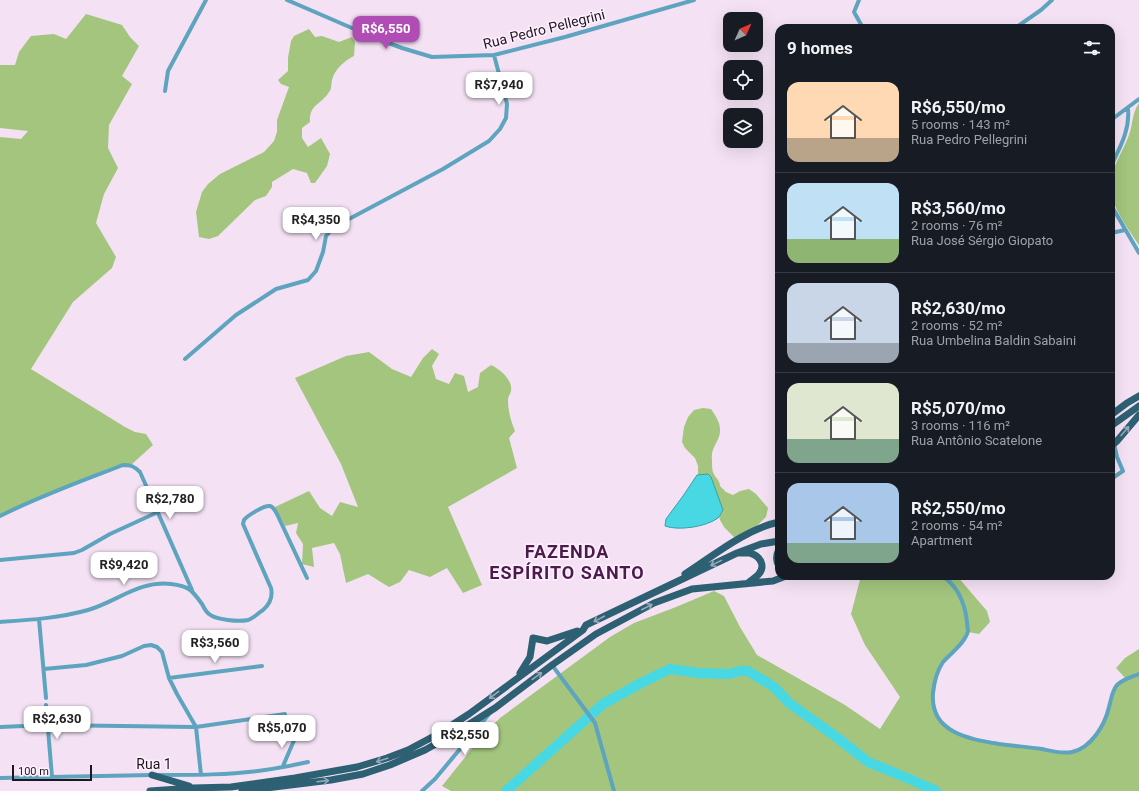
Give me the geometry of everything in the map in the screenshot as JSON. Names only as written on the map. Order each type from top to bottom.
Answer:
[{"type":"main road","points":[[1115,412],[1139,396]]},
{"type":"main road","points":[[1115,423],[1139,406]]},
{"type":"main road","points":[[1115,441],[1139,415]]},
{"type":"main road","points":[[660,590],[734,541],[756,530],[775,523]]},
{"type":"main road","points":[[150,791],[231,787],[357,768],[388,758],[408,750],[438,734],[469,714],[583,630],[586,626],[737,553],[761,544],[775,542]]},
{"type":"main road","points":[[737,553],[750,553],[760,559],[762,565],[758,574],[747,583]]},
{"type":"main road","points":[[242,791],[331,780],[363,774],[390,765],[425,750],[495,708],[596,634],[654,603],[692,589],[776,580]]},
{"type":"main road","points":[[516,678],[530,658],[533,638],[547,641],[583,630]]},
{"type":"main road","points":[[152,775],[193,788]]},
{"type":"street","points":[[165,91],[168,71],[206,0]]},
{"type":"street","name":"Rua Pedro Pellegrini","points":[[287,0],[374,38],[432,57],[494,55],[565,37],[694,0]]},
{"type":"street","points":[[858,0],[854,12],[860,24]]},
{"type":"street","points":[[1021,24],[1041,10],[1052,0]]},
{"type":"street","points":[[185,359],[236,315],[276,289],[308,280],[316,271],[323,252],[326,236],[334,227],[443,169],[489,140],[500,129],[507,113],[507,104],[494,55]]},
{"type":"street","points":[[1115,117],[1128,109],[1139,99]]},
{"type":"street","points":[[1115,157],[1126,133],[1128,109]]},
{"type":"street","points":[[1115,212],[1139,253]]},
{"type":"street","points":[[1115,232],[1125,230]]},
{"type":"street","points":[[1115,452],[1123,471],[1115,476]]},
{"type":"street","points":[[0,516],[78,482],[124,465],[131,465],[140,472],[192,590],[208,614],[219,619],[237,621],[246,620],[254,617],[266,607],[270,600],[272,594],[271,588],[243,524],[244,519],[263,508],[270,506],[273,507],[307,578]]},
{"type":"street","points":[[0,560],[74,553],[110,534],[158,512]]},
{"type":"street","points":[[946,580],[954,587],[964,604],[968,632],[961,644],[944,662],[936,675],[933,698],[934,710],[946,727],[962,736],[974,740],[1062,753],[1076,751],[1088,743],[1099,730],[1105,719],[1111,696],[1116,686],[1127,678],[1139,674]]},
{"type":"street","points":[[0,622],[40,619],[86,611],[102,606],[130,592],[154,584],[173,584],[184,586],[192,590]]},
{"type":"street","points":[[40,619],[46,698]]},
{"type":"street","points":[[44,669],[102,662],[122,656],[144,646],[151,645],[157,647],[162,652],[169,678],[196,727],[201,775]]},
{"type":"street","points":[[552,665],[595,722],[614,791]]},
{"type":"street","points":[[169,678],[262,666]]},
{"type":"street","points":[[46,705],[52,776]]},
{"type":"street","points":[[422,791],[435,779],[495,708]]},
{"type":"street","points":[[0,727],[47,725],[196,727],[285,714]]},
{"type":"street","points":[[283,766],[295,738]]},
{"type":"street","name":"Rua 1","points":[[0,778],[52,776],[201,775],[265,770],[308,762]]},
{"type":"green space","points":[[86,14],[122,25],[130,37],[139,46],[122,76],[132,84],[109,125],[108,148],[118,168],[104,194],[96,223],[116,257],[112,268],[73,302],[31,369],[125,427],[135,432],[146,434],[153,445],[131,465],[123,465],[0,516],[0,137],[21,139],[28,131],[0,128],[0,65],[15,65],[19,52],[31,36],[54,34],[66,39]]},
{"type":"green space","points":[[309,29],[315,37],[322,36],[339,42],[352,37],[355,42],[354,56],[343,63],[338,69],[333,76],[330,91],[313,108],[310,116],[310,122],[302,128],[302,138],[308,147],[321,138],[330,154],[327,166],[315,183],[311,183],[307,173],[293,169],[272,182],[272,187],[266,196],[255,200],[218,236],[209,239],[199,237],[196,212],[202,192],[208,184],[220,174],[264,152],[274,141],[277,132],[277,120],[289,87],[281,84],[278,80],[288,71],[288,58],[291,41],[294,36]]},
{"type":"green space","points":[[1139,103],[1139,245],[1115,206],[1115,166],[1129,135],[1135,111]]},
{"type":"green space","points":[[432,349],[439,354],[432,366],[436,379],[449,384],[455,373],[464,376],[468,392],[478,387],[480,373],[491,365],[505,375],[511,387],[508,404],[515,431],[509,438],[517,468],[448,507],[482,585],[463,593],[447,568],[430,577],[409,570],[400,582],[389,587],[368,574],[346,583],[340,554],[334,543],[312,548],[314,567],[302,564],[303,544],[296,533],[298,523],[285,526],[275,507],[309,491],[320,508],[332,516],[340,502],[358,507],[341,464],[295,378],[346,356],[369,352],[392,369],[411,377],[423,358]]},
{"type":"green space","points":[[703,408],[711,409],[720,426],[719,437],[712,455],[712,468],[720,486],[726,492],[733,495],[740,491],[749,489],[756,494],[768,508],[766,517],[745,537],[737,540],[724,527],[720,520],[716,502],[698,475],[698,466],[695,458],[685,448],[682,442],[684,427],[688,417],[694,410]]},
{"type":"green space","points":[[860,580],[960,580],[987,611],[990,622],[979,634],[968,632],[940,668],[933,698],[939,718],[962,736],[1062,753],[1081,748],[1099,730],[1116,686],[1126,679],[1116,668],[1125,658],[1139,649],[1139,791],[451,791],[442,786],[483,735],[500,718],[610,637],[634,623],[714,591],[724,596],[757,655],[845,705],[880,729],[900,697],[865,645],[851,614]]},
{"type":"water","points":[[708,474],[711,477],[723,510],[719,517],[699,526],[677,528],[665,526],[666,519],[697,475]]},
{"type":"waterway","points":[[506,791],[603,704],[670,669],[698,673],[728,674],[748,671],[774,687],[789,703],[868,762],[936,791]]},
{"type":"district","name":"FAZENDA ESPÍRITO SANTO","points":[[567,561]]}]
